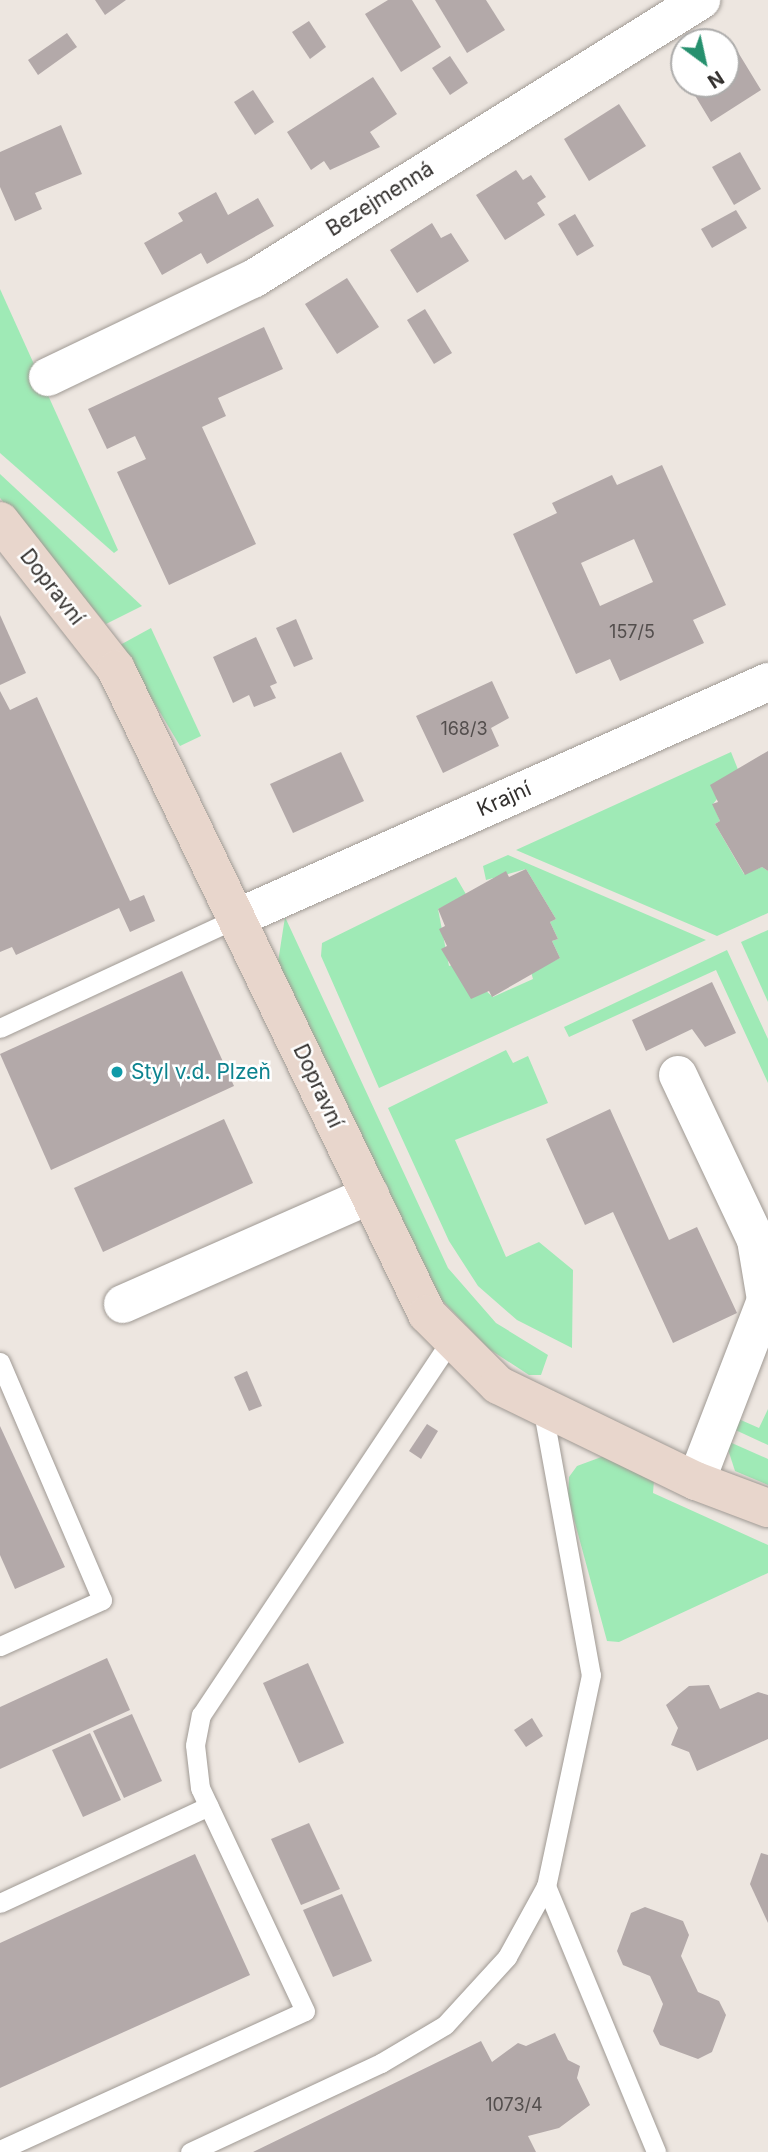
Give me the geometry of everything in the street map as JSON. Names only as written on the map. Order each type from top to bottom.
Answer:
[{"type":"street","name":"Bezejmenná","points":[[48,377],[253,279],[701,0]]},
{"type":"street","name":"Dopravní","points":[[0,521],[116,668],[239,917],[427,1314],[498,1385],[696,1481],[768,1508]]},
{"type":"street","name":"Krajní","points":[[239,917],[768,682]]},
{"type":"street","points":[[678,1075],[756,1240],[766,1300],[696,1481]]},
{"type":"street","points":[[123,1304],[370,1195]]},
{"type":"lane","points":[[0,1028],[239,917]]},
{"type":"lane","points":[[0,2150],[305,2011],[209,1806],[195,1745],[201,1715],[452,1339]]},
{"type":"lane","points":[[0,1362],[102,1600],[0,1646]]},
{"type":"lane","points":[[190,2152],[380,2063],[445,2025],[508,1957],[546,1886],[591,1675],[542,1406]]},
{"type":"lane","points":[[0,1902],[209,1806]]},
{"type":"lane","points":[[546,1886],[656,2152]]},
{"type":"green space","points":[[0,289],[118,550],[114,553],[0,453]]},
{"type":"green space","points":[[0,474],[142,606],[106,624],[0,498]]},
{"type":"green space","points":[[151,628],[201,736],[180,746],[120,645]]},
{"type":"green space","points":[[731,752],[739,772],[713,804],[720,821],[715,824],[744,874],[762,867],[768,871],[768,913],[717,936],[516,850]]},
{"type":"green space","points":[[508,855],[706,940],[379,1088],[321,956],[322,943],[456,877],[467,896],[438,909],[449,966],[455,964],[493,997],[533,979],[531,972],[560,958],[552,941],[558,939],[550,922],[556,919],[526,869],[486,880],[483,866]]},
{"type":"green space","points":[[285,917],[448,1268],[496,1323],[548,1355],[541,1375],[529,1375],[489,1349],[441,1299],[278,962]]},
{"type":"green space","points":[[768,930],[768,1002],[741,942]]},
{"type":"green space","points":[[727,950],[768,1039],[768,1083],[716,970],[569,1037],[564,1027]]},
{"type":"green space","points":[[506,1050],[513,1063],[528,1056],[548,1103],[455,1140],[506,1257],[539,1242],[573,1270],[572,1348],[517,1320],[478,1286],[449,1241],[388,1108]]},
{"type":"green space","points":[[768,1409],[768,1445],[729,1427],[734,1417],[759,1428]]},
{"type":"green space","points":[[725,1440],[768,1459],[768,1485],[735,1471]]},
{"type":"green space","points":[[604,1456],[654,1480],[653,1493],[768,1545],[768,1573],[619,1642],[607,1641],[568,1497],[569,1477],[577,1466]]},
{"type":"building","points":[[95,0],[126,0],[105,15]]},
{"type":"building","points":[[388,0],[412,0],[441,47],[401,72],[365,14]]},
{"type":"building","points":[[435,0],[486,0],[505,30],[467,53]]},
{"type":"building","points":[[309,21],[326,47],[310,59],[292,32]]},
{"type":"building","points":[[67,33],[77,47],[38,75],[28,60]]},
{"type":"building","points":[[450,56],[468,83],[450,95],[432,68]]},
{"type":"building","points":[[740,56],[761,90],[711,122],[696,98],[740,98]]},
{"type":"building","points":[[373,77],[397,114],[370,132],[380,147],[330,170],[324,161],[311,170],[287,132]]},
{"type":"building","points":[[253,90],[274,122],[255,135],[234,102]]},
{"type":"building","points":[[619,104],[646,146],[589,181],[564,139]]},
{"type":"building","points":[[61,125],[82,174],[35,193],[42,209],[15,221],[0,187],[0,152]]},
{"type":"building","points":[[740,152],[761,189],[734,205],[712,167]]},
{"type":"building","points":[[516,170],[523,180],[531,175],[546,197],[537,203],[545,215],[505,240],[476,195]]},
{"type":"building","points":[[216,192],[228,215],[258,198],[274,226],[207,264],[201,253],[162,275],[144,243],[183,221],[178,213]]},
{"type":"building","points":[[736,210],[747,228],[712,248],[701,229]]},
{"type":"building","points":[[575,214],[594,246],[577,256],[558,224]]},
{"type":"building","points":[[432,223],[441,238],[451,233],[469,261],[417,293],[390,250]]},
{"type":"building","points":[[347,278],[379,327],[337,354],[305,304]]},
{"type":"building","points":[[425,309],[452,353],[434,364],[407,320]]},
{"type":"building","points":[[264,327],[283,369],[218,398],[226,416],[202,427],[256,544],[169,585],[117,472],[146,459],[135,436],[107,449],[88,409]]},
{"type":"building","points":[[662,465],[726,605],[693,620],[704,643],[620,681],[610,659],[576,674],[513,534],[557,513],[552,503],[612,475],[617,485]],"holes":[[[634,539],[653,582],[600,606],[581,563]]]},
{"type":"building","points":[[0,615],[26,673],[0,685]]},
{"type":"building","points":[[296,619],[313,659],[294,667],[276,628]]},
{"type":"building","points":[[256,637],[277,683],[270,686],[276,698],[254,707],[249,695],[233,703],[213,657]]},
{"type":"building","points":[[492,681],[509,718],[491,728],[499,746],[443,773],[416,716]]},
{"type":"building","points":[[0,691],[10,710],[37,697],[130,901],[144,895],[155,921],[130,932],[119,908],[16,955],[12,947],[0,952]]},
{"type":"building","points":[[768,751],[768,871],[762,867],[745,875],[715,824],[720,821],[712,804],[718,802],[710,785]]},
{"type":"building","points":[[341,752],[364,801],[293,833],[270,784]]},
{"type":"building","points":[[526,869],[556,919],[550,922],[558,939],[552,941],[560,958],[492,997],[489,991],[471,999],[441,949],[447,946],[439,929],[445,926],[438,909],[506,871],[509,877]]},
{"type":"building","name":"Styl v.d. Plzeň","points":[[182,971],[234,1086],[51,1170],[0,1054]]},
{"type":"building","points":[[712,982],[736,1033],[705,1047],[692,1029],[646,1051],[632,1020]]},
{"type":"building","points":[[610,1109],[669,1240],[697,1227],[737,1313],[673,1343],[613,1212],[585,1225],[546,1139]]},
{"type":"building","points":[[224,1119],[253,1183],[103,1252],[74,1188]]},
{"type":"building","points":[[247,1371],[262,1406],[249,1411],[234,1377]]},
{"type":"building","points":[[427,1424],[438,1431],[421,1459],[409,1451]]},
{"type":"building","points":[[0,1426],[65,1567],[15,1589],[0,1555]]},
{"type":"building","points":[[107,1658],[130,1710],[0,1769],[0,1707]]},
{"type":"building","points":[[308,1663],[344,1743],[299,1763],[263,1683]]},
{"type":"building","points":[[709,1685],[720,1709],[758,1692],[768,1695],[768,1739],[697,1771],[689,1752],[671,1745],[678,1728],[666,1705],[689,1686]]},
{"type":"building","points":[[132,1714],[162,1781],[124,1798],[93,1731]]},
{"type":"building","points":[[532,1718],[543,1736],[526,1747],[514,1730]]},
{"type":"building","points":[[90,1733],[121,1800],[83,1817],[52,1750]]},
{"type":"building","points":[[309,1823],[340,1889],[301,1905],[271,1839]]},
{"type":"building","points":[[761,1853],[768,1855],[768,1923],[750,1884]]},
{"type":"building","points":[[195,1854],[250,1975],[0,2088],[0,1943]]},
{"type":"building","points":[[342,1894],[372,1961],[333,1977],[303,1910]]},
{"type":"building","points":[[645,1907],[683,1921],[689,1935],[681,1956],[698,1992],[719,2001],[726,2015],[712,2052],[698,2059],[660,2045],[653,2031],[663,2004],[650,1976],[623,1965],[617,1951],[631,1913]]},
{"type":"building","points":[[555,2033],[568,2060],[580,2066],[577,2078],[590,2105],[559,2128],[528,2136],[536,2152],[253,2152],[481,2041],[492,2062],[518,2043],[526,2046]]},
{"type":"place","name":"Styl v.d. Plzeň","points":[[117,1072]]}]
